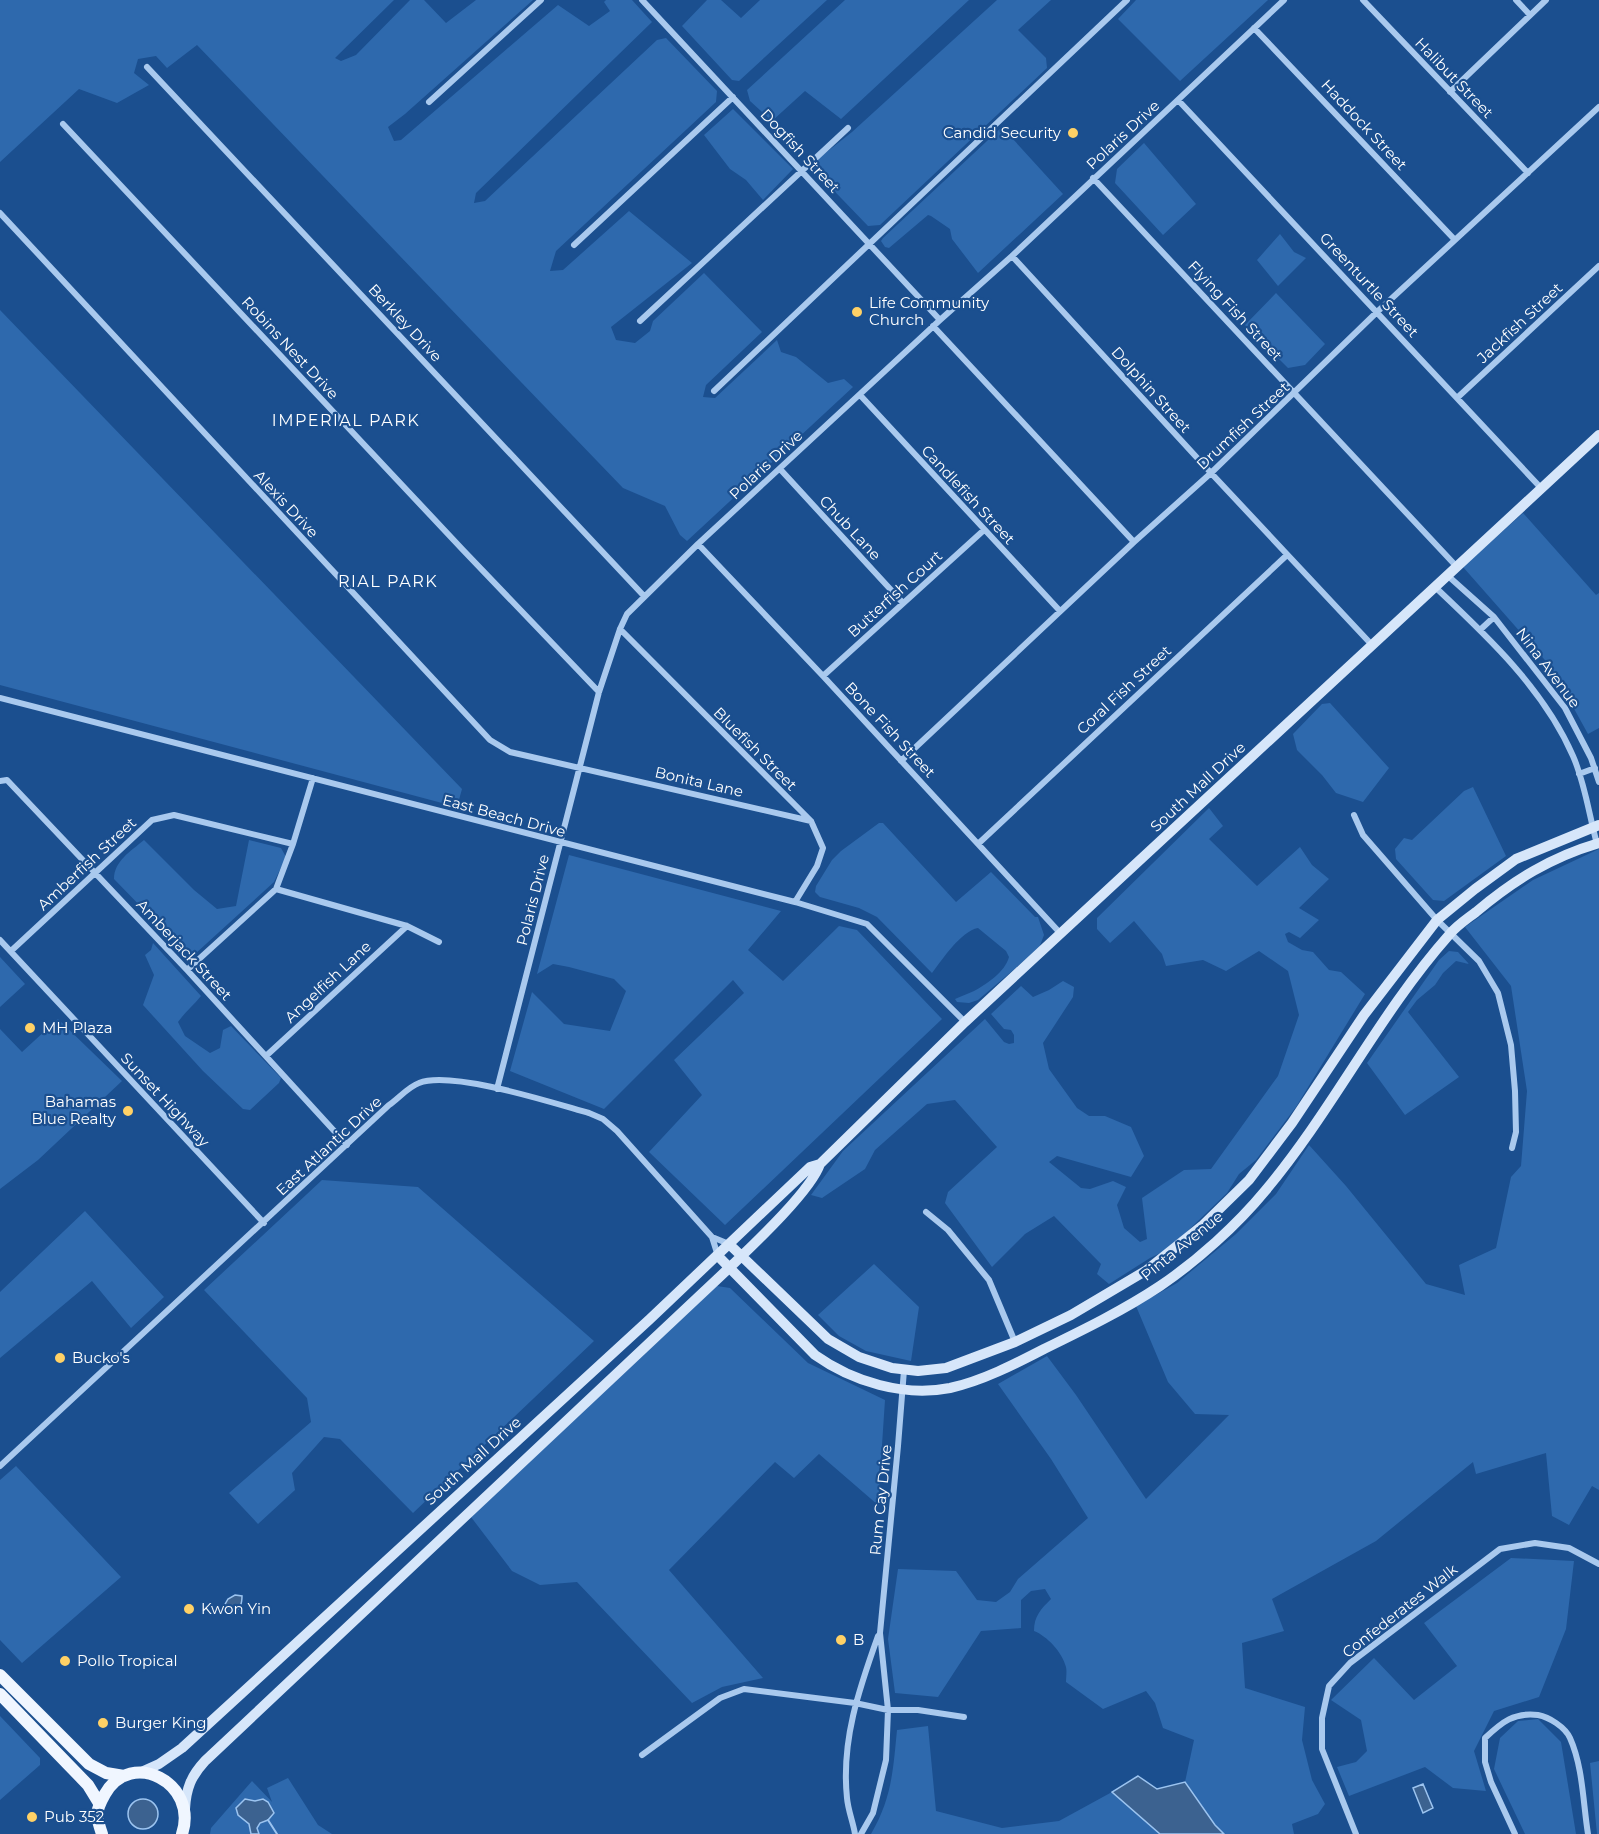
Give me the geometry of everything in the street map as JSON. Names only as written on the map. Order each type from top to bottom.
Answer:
[{"type":"main road","points":[[0,1675],[89,1764],[106,1773],[124,1776],[151,1773],[169,1782],[180,1796],[185,1809],[184,1831]]},
{"type":"main road","points":[[0,1694],[88,1785],[98,1810],[102,1834]]},
{"type":"main road","points":[[90,1834],[109,1787],[124,1776]]},
{"type":"street","points":[[429,102],[541,0]]},
{"type":"street","name":"Dogfish Street","points":[[642,0],[940,320]]},
{"type":"street","points":[[714,391],[1127,0]]},
{"type":"street","name":"Polaris Drive","points":[[497,1089],[599,692],[627,614],[698,544],[933,326],[1012,256],[1284,0]]},
{"type":"street","name":"Halibut Street","points":[[1363,0],[1528,173]]},
{"type":"street","points":[[1516,0],[1530,15]]},
{"type":"street","points":[[1450,92],[1546,0]]},
{"type":"street","name":"Haddock Street","points":[[1254,28],[1455,240]]},
{"type":"street","name":"Berkley Drive","points":[[147,67],[644,596]]},
{"type":"street","points":[[574,245],[733,97]]},
{"type":"street","name":"Greenturtle Street","points":[[1178,100],[1541,488]]},
{"type":"street","name":"Drumfish Street","points":[[901,761],[1210,473],[1377,312],[1599,107]]},
{"type":"street","name":"Robins Nest Drive","points":[[63,124],[599,692]]},
{"type":"street","points":[[640,321],[848,128]]},
{"type":"street","name":"Flying Fish Street","points":[[1094,178],[1456,567]]},
{"type":"street","name":"Alexis Drive","points":[[0,213],[490,740],[510,752],[581,767]]},
{"type":"street","name":"Dolphin Street","points":[[1012,256],[1210,473],[1372,645]]},
{"type":"street","name":"Jackfish Street","points":[[1457,398],[1599,266]]},
{"type":"street","points":[[933,326],[1134,542]]},
{"type":"street","name":"Candlefish Street","points":[[860,395],[1060,611]]},
{"type":"street","name":"South Mall Drive","points":[[139,1773],[159,1764],[182,1748],[651,1319],[810,1167],[820,1164],[965,1022],[1599,435]]},
{"type":"street","name":"Chub Lane","points":[[780,469],[903,603]]},
{"type":"street","name":"Butterfish Court","points":[[824,676],[984,530]]},
{"type":"street","name":"Bone Fish Street","points":[[698,544],[824,676],[1062,934]]},
{"type":"street","name":"Coral Fish Street","points":[[978,844],[1287,555]]},
{"type":"street","name":"Nina Avenue","points":[[1447,576],[1494,616],[1565,708],[1595,768],[1599,782]]},
{"type":"street","name":"Nina Avenue","points":[[1435,587],[1480,630],[1523,678],[1555,721],[1573,756],[1596,825],[1598,844]]},
{"type":"street","points":[[1480,630],[1494,616]]},
{"type":"street","name":"Bluefish Street","points":[[620,629],[811,821],[823,848],[817,866],[795,902]]},
{"type":"street","name":"East Beach Drive","points":[[0,698],[795,902],[867,924],[965,1022]]},
{"type":"street","name":"Bonita Lane","points":[[581,767],[811,821]]},
{"type":"street","points":[[1579,774],[1595,768]]},
{"type":"street","points":[[188,970],[276,890],[313,778]]},
{"type":"street","name":"Amberjack Street","points":[[0,781],[7,780],[188,970],[347,1144]]},
{"type":"street","points":[[1354,814],[1364,835],[1437,920],[1479,961],[1498,993],[1512,1056],[1516,1132],[1512,1148]]},
{"type":"street","name":"Amberfish Street","points":[[10,951],[152,820],[174,815],[293,844]]},
{"type":"street","name":"Pinta Avenue","points":[[729,1244],[828,1339],[859,1357],[904,1370],[946,1368],[1015,1342],[1071,1315],[1147,1270],[1202,1226],[1249,1180],[1292,1123],[1364,1015],[1437,920],[1474,889],[1516,860],[1596,825]]},
{"type":"street","name":"Pinta Avenue","points":[[718,1256],[815,1355],[848,1375],[902,1389],[935,1390],[966,1383],[1025,1359],[1080,1332],[1160,1286],[1218,1240],[1265,1192],[1306,1137],[1413,979],[1450,933],[1525,874],[1566,855],[1598,844]]},
{"type":"street","points":[[276,890],[407,926],[439,942]]},
{"type":"street","name":"Angelfish Lane","points":[[266,1056],[407,926]]},
{"type":"street","name":"Sunset Highway","points":[[0,940],[264,1223]]},
{"type":"street","name":"East Atlantic Drive","points":[[0,1466],[347,1144],[417,1083],[439,1079],[497,1089],[589,1113],[607,1122],[712,1237],[718,1256]]},
{"type":"street","name":"South Mall Drive","points":[[185,1809],[189,1782],[205,1761],[742,1256],[817,1174],[820,1164]]},
{"type":"street","points":[[1249,1180],[1265,1192]]},
{"type":"street","points":[[926,1212],[948,1230],[989,1280],[1015,1342]]},
{"type":"street","name":"East Atlantic Drive","points":[[712,1237],[729,1244]]},
{"type":"street","points":[[651,1319],[663,1331]]},
{"type":"street","name":"Rum Cay Drive","points":[[861,1834],[873,1812],[886,1760],[888,1710],[880,1633],[904,1370]]},
{"type":"street","name":"Confederates Walk","points":[[1356,1834],[1322,1749],[1322,1718],[1329,1686],[1350,1664],[1500,1549],[1535,1543],[1569,1548],[1599,1564]]},
{"type":"street","name":"Rum Cay Drive","points":[[855,1834],[847,1800],[846,1767],[849,1731],[855,1703],[880,1633]]},
{"type":"street","points":[[642,1755],[720,1698],[744,1689],[855,1703],[888,1710],[918,1710],[964,1717]]},
{"type":"street","points":[[1515,1834],[1488,1772],[1485,1762],[1485,1738],[1503,1720],[1528,1714],[1548,1717],[1570,1736],[1577,1759],[1588,1834]]},
{"type":"shaded area","points":[[0,0],[394,0],[335,58],[341,61],[356,55],[410,0],[424,0],[446,23],[476,0],[533,0],[388,127],[394,141],[401,140],[558,5],[589,26],[610,11],[604,2],[606,0],[632,0],[652,22],[476,193],[474,203],[485,201],[657,40],[666,38],[717,91],[716,102],[556,251],[550,271],[563,270],[629,211],[692,263],[611,327],[616,340],[635,343],[650,331],[653,321],[704,273],[762,332],[706,385],[703,397],[715,398],[777,340],[781,352],[796,357],[828,383],[844,379],[853,387],[687,541],[680,535],[665,506],[623,488],[197,45],[167,68],[156,56],[138,59],[134,73],[149,85],[117,103],[79,89],[0,162]]},
{"type":"shaded area","points":[[707,0],[721,0],[741,18],[760,0],[827,0],[739,81],[732,80],[682,26]]},
{"type":"shaded area","points":[[845,0],[969,0],[841,119],[805,91],[772,121],[750,101],[747,90]]},
{"type":"shaded area","points":[[997,0],[1051,0],[1018,30],[1046,58],[1047,68],[880,225],[868,226],[814,170],[814,162],[852,132]]},
{"type":"shaded area","points":[[1136,0],[1268,0],[1180,81],[1118,19]]},
{"type":"shaded area","points":[[733,109],[793,169],[763,200],[746,180],[730,169],[704,135]]},
{"type":"shaded area","points":[[1002,127],[1063,194],[978,273],[952,239],[950,229],[928,215],[889,248],[885,247],[881,241],[883,238]]},
{"type":"shaded area","points":[[1144,143],[1196,204],[1163,235],[1115,183],[1117,169]]},
{"type":"shaded area","points":[[1280,234],[1294,252],[1306,258],[1278,286],[1257,260]]},
{"type":"shaded area","points":[[1276,293],[1325,344],[1305,365],[1288,368],[1245,325]]},
{"type":"shaded area","points":[[0,310],[462,789],[457,807],[0,685]]},
{"type":"shaded area","points":[[1523,513],[1596,595],[1599,593],[1599,728],[1588,734],[1551,667],[1463,567]]},
{"type":"shaded area","points":[[1330,703],[1389,768],[1363,802],[1336,793],[1297,750],[1293,734],[1322,704]]},
{"type":"shaded area","points":[[1473,787],[1506,856],[1444,901],[1433,900],[1396,859],[1395,849],[1404,838],[1412,840],[1464,791]]},
{"type":"shaded area","points":[[1209,808],[1223,826],[1209,839],[1257,886],[1300,847],[1312,865],[1329,879],[1299,908],[1319,920],[1300,938],[1289,932],[1285,934],[1288,942],[1302,950],[1313,952],[1329,970],[1341,972],[1365,994],[1296,1107],[1256,1160],[1239,1174],[1227,1193],[1169,1249],[1109,1284],[1097,1274],[1101,1264],[1054,1216],[1025,1234],[992,1267],[945,1203],[948,1192],[997,1147],[955,1100],[927,1104],[875,1150],[865,1169],[822,1198],[811,1195],[843,1151],[985,1019],[1004,1042],[1014,1043],[1011,1030],[1004,1029],[991,1014],[1021,986],[1033,997],[1063,981],[1074,987],[1073,997],[1043,1043],[1049,1069],[1077,1108],[1089,1116],[1105,1116],[1131,1127],[1144,1156],[1131,1177],[1057,1156],[1049,1162],[1081,1188],[1090,1189],[1113,1181],[1126,1187],[1117,1205],[1124,1228],[1140,1242],[1147,1239],[1142,1198],[1184,1170],[1211,1169],[1278,1076],[1299,1015],[1288,971],[1259,951],[1226,971],[1203,960],[1166,966],[1162,954],[1134,921],[1110,943],[1097,929],[1097,918]]},
{"type":"shaded area","points":[[879,823],[883,823],[956,902],[991,872],[1035,917],[1038,917],[1044,935],[1039,948],[978,1000],[969,1003],[957,1002],[955,999],[974,991],[995,977],[1004,968],[1009,957],[1006,951],[978,928],[965,934],[932,973],[877,917],[859,908],[820,897],[815,892],[816,886],[832,860]]},
{"type":"shaded area","points":[[144,840],[194,890],[217,909],[236,906],[249,840],[281,848],[286,857],[274,882],[195,954],[182,949],[114,879],[120,862]]},
{"type":"shaded area","points":[[1599,849],[1599,1490],[1592,1486],[1569,1525],[1552,1516],[1546,1453],[1476,1474],[1473,1462],[1376,1541],[1272,1599],[1284,1631],[1242,1643],[1245,1688],[1305,1707],[1302,1740],[1312,1780],[1325,1804],[1318,1814],[1292,1824],[1294,1834],[1224,1834],[1215,1825],[1185,1782],[1194,1740],[1163,1728],[1155,1703],[1146,1691],[1103,1709],[1066,1682],[1066,1667],[1058,1650],[1034,1631],[1039,1613],[1051,1599],[1045,1589],[1031,1591],[1021,1600],[1021,1628],[981,1631],[938,1697],[895,1693],[888,1639],[898,1569],[956,1571],[977,1600],[996,1602],[1010,1592],[1018,1579],[1088,1518],[1051,1459],[998,1384],[1047,1356],[1146,1499],[1229,1415],[1195,1414],[1168,1382],[1136,1306],[1177,1283],[1236,1234],[1276,1194],[1309,1145],[1346,1186],[1426,1284],[1465,1295],[1459,1265],[1496,1248],[1511,1177],[1521,1166],[1527,1091],[1511,986],[1465,927],[1533,880]]},
{"type":"shaded area","points":[[569,855],[781,911],[748,950],[783,981],[839,926],[857,930],[942,1019],[725,1225],[649,1152],[702,1095],[674,1060],[744,993],[733,980],[604,1109],[510,1071],[532,992],[564,1024],[610,1031],[626,991],[614,979],[569,967],[553,964],[537,974]]},
{"type":"shaded area","points":[[153,943],[201,996],[178,1022],[185,1036],[210,1053],[220,1048],[223,1030],[231,1026],[281,1078],[279,1083],[250,1110],[243,1109],[203,1071],[143,1005],[154,975],[145,955],[151,950]]},
{"type":"shaded area","points":[[1449,951],[1458,952],[1469,964],[1456,961],[1408,1012],[1459,1077],[1405,1115],[1367,1063],[1439,960]]},
{"type":"shaded area","points":[[0,957],[25,984],[0,1007]]},
{"type":"shaded area","points":[[58,1019],[122,1081],[38,1160],[0,1189],[0,1029],[22,1052]]},
{"type":"shaded area","points":[[322,1180],[418,1187],[594,1341],[413,1513],[340,1439],[324,1437],[292,1473],[295,1490],[258,1524],[229,1493],[311,1422],[307,1398],[204,1290]]},
{"type":"shaded area","points":[[85,1211],[164,1297],[131,1328],[92,1281],[0,1358],[0,1292]]},
{"type":"shaded area","points":[[874,1264],[919,1307],[911,1361],[866,1351],[839,1336],[818,1315]]},
{"type":"shaded area","points":[[717,1286],[730,1288],[808,1363],[885,1400],[878,1505],[819,1454],[794,1478],[775,1462],[669,1570],[763,1678],[722,1687],[692,1703],[577,1582],[540,1585],[512,1571],[471,1517]]},
{"type":"shaded area","points":[[16,1466],[121,1577],[22,1663],[0,1640],[0,1480]]},
{"type":"shaded area","points":[[1511,1558],[1574,1561],[1566,1629],[1539,1697],[1494,1711],[1474,1751],[1486,1791],[1453,1788],[1425,1767],[1349,1796],[1337,1767],[1356,1762],[1367,1751],[1361,1720],[1331,1700],[1374,1658],[1414,1700],[1457,1666],[1424,1623]]},
{"type":"shaded area","points":[[235,1595],[242,1596],[240,1606],[232,1614],[226,1612],[224,1606],[228,1599]]},
{"type":"shaded area","points":[[0,1716],[40,1758],[40,1765],[0,1800]]},
{"type":"shaded area","points":[[1538,1719],[1561,1742],[1576,1834],[1525,1834],[1494,1769],[1500,1738],[1518,1721]]},
{"type":"shaded area","points":[[928,1726],[936,1811],[1002,1828],[1059,1821],[1112,1792],[1160,1834],[871,1834],[887,1796],[893,1771],[897,1730]]},
{"type":"shaded area","points":[[1599,1761],[1599,1834],[1597,1834],[1590,1763]]},
{"type":"shaded area","points":[[1138,1776],[1157,1789],[1185,1782],[1215,1825],[1224,1834],[1160,1834],[1112,1792]]},
{"type":"shaded area","points":[[288,1778],[318,1825],[332,1834],[210,1834],[211,1828],[252,1781],[272,1802],[267,1788]]},
{"type":"shaded area","points":[[1423,1784],[1433,1808],[1423,1813],[1413,1788]]},
{"type":"shaded area","points":[[143,1799],[154,1803],[158,1814],[154,1825],[143,1829],[132,1825],[128,1814],[132,1803]]},
{"type":"shaded area","points":[[245,1799],[255,1801],[263,1799],[268,1802],[274,1813],[268,1820],[260,1823],[257,1828],[259,1834],[251,1834],[249,1824],[238,1815],[236,1808]]},
{"type":"waterway","points":[[268,1820],[277,1834]]},
{"type":"place","name":"Candid Security","points":[[1073,133]]},
{"type":"place","name":"Life Community Church","points":[[857,312]]},
{"type":"place","name":"MH Plaza","points":[[30,1028]]},
{"type":"place","name":"Bahamas Blue Realty","points":[[128,1111]]},
{"type":"place","name":"Bucko's","points":[[60,1358]]},
{"type":"place","name":"Kwon Yin","points":[[189,1609]]},
{"type":"place","name":"B","points":[[841,1640]]},
{"type":"place","name":"Pollo Tropical","points":[[65,1661]]},
{"type":"place","name":"Burger King","points":[[103,1723]]},
{"type":"place","name":"Pub 352","points":[[32,1817]]},
{"type":"district","name":"IMPERIAL PARK","points":[[346,420]]},
{"type":"district","name":"RIAL PARK","points":[[388,581]]}]
